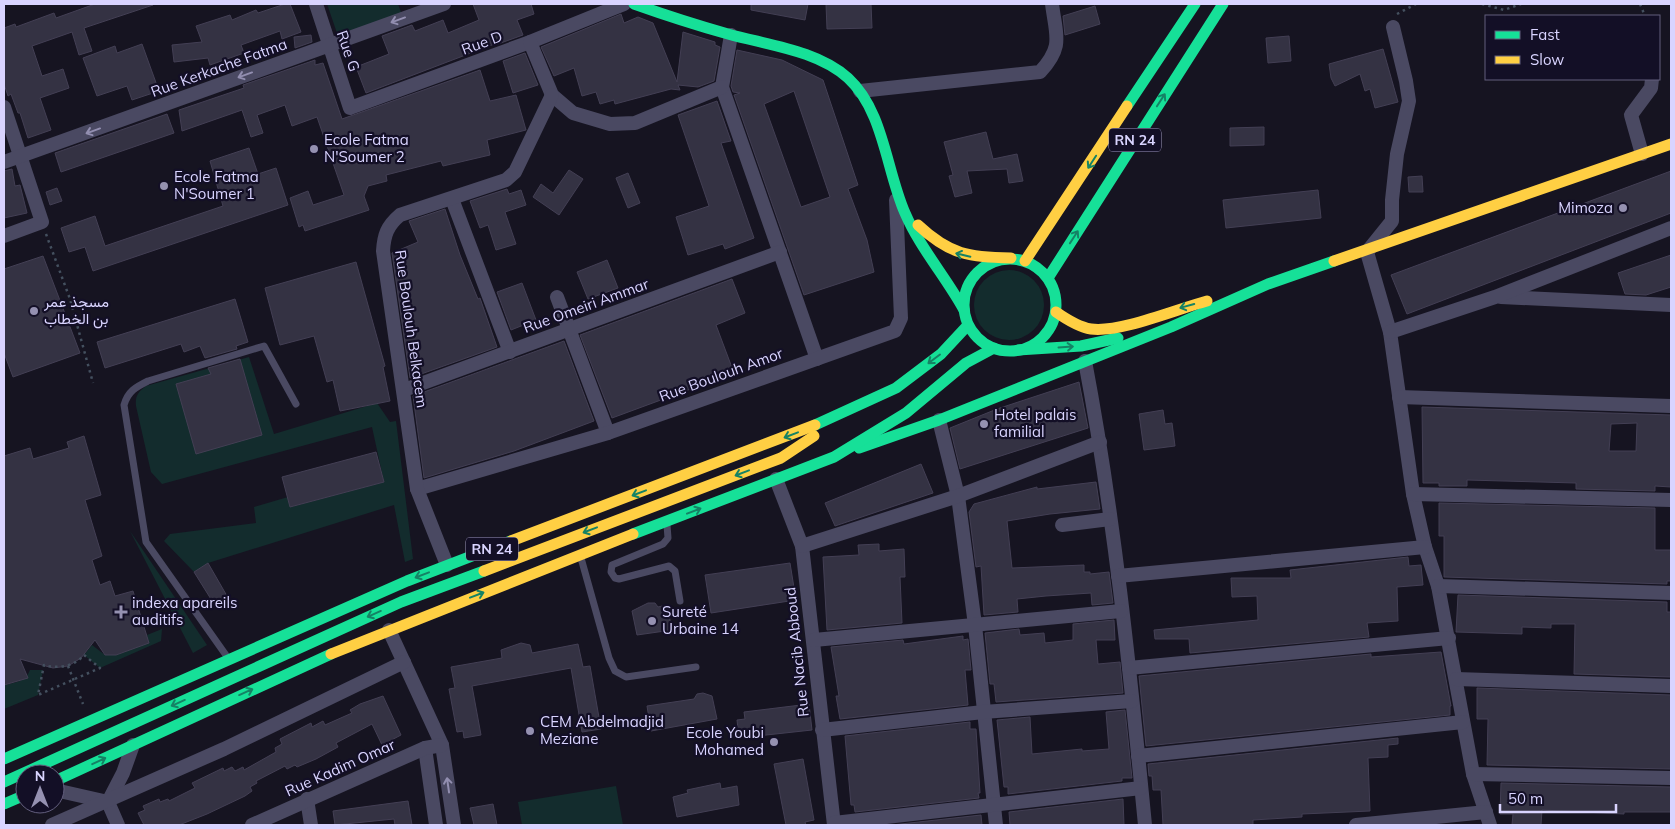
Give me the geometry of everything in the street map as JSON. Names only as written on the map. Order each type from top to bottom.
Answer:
[{"type":"main road","points":[[634,4],[731,35],[784,49],[833,68],[860,91],[873,114],[905,212],[930,259],[952,287],[964,310],[968,325],[984,343],[994,348],[1018,350],[1081,346],[1171,327]]},
{"type":"main road","name":"RN 24","points":[[1025,261],[1194,4]]},
{"type":"main road","name":"RN 24","points":[[1048,278],[1223,4]]},
{"type":"main road","points":[[1056,312],[1070,322],[1092,329],[1123,325],[1268,284],[1367,252],[1671,144]]},
{"type":"main road","points":[[905,212],[943,248],[964,256],[1011,258],[1025,261],[1038,268],[1048,278],[1056,296],[1056,312],[1052,325],[1043,337],[1031,346],[1018,350]]},
{"type":"main road","points":[[964,310],[965,294],[976,274],[996,260],[1011,258]]},
{"type":"main road","points":[[834,457],[939,420],[1171,327],[1268,284]]},
{"type":"main road","name":"RN 24","points":[[4,759],[228,658],[447,565],[796,434],[896,388],[941,354],[968,325]]},
{"type":"main road","name":"RN 24","points":[[65,776],[304,665],[389,630],[834,457],[906,413],[966,364],[994,348]]},
{"type":"main road","name":"RN 24","points":[[4,782],[402,602],[782,458],[860,405]]},
{"type":"street","name":"Rue G","points":[[316,4],[328,46],[350,108]]},
{"type":"street","name":"Rue Kerkache Fatma","points":[[4,162],[444,4]]},
{"type":"street","name":"Rue D","points":[[350,108],[530,42],[624,4]]},
{"type":"street","points":[[860,91],[1040,72],[1053,59],[1058,47],[1052,4]]},
{"type":"street","points":[[1356,825],[1488,818],[1473,774],[1449,638],[1438,586],[1425,547],[1414,494],[1390,332],[1367,252],[1392,221],[1392,200],[1397,154],[1409,101],[1392,27]]},
{"type":"street","points":[[731,35],[722,87],[817,359]]},
{"type":"street","points":[[530,42],[552,95],[573,113],[610,124],[635,123],[722,87]]},
{"type":"street","points":[[1642,154],[1631,115],[1651,88],[1652,80]]},
{"type":"street","name":"Rue Boulouh Belkacem","points":[[447,565],[417,488],[383,251],[384,235],[391,223],[400,215],[506,180],[515,172],[552,95]]},
{"type":"street","points":[[4,107],[42,222],[4,236]]},
{"type":"street","name":"Rue Boulouh Amor","points":[[417,488],[608,433],[895,331],[899,325],[901,301],[895,186]]},
{"type":"street","points":[[452,198],[510,352]]},
{"type":"street","points":[[1390,332],[1496,297],[1671,228]]},
{"type":"street","name":"Rue Omeiri Ammar","points":[[404,390],[780,252]]},
{"type":"street","points":[[557,296],[608,433]]},
{"type":"street","points":[[1496,297],[1671,305]]},
{"type":"street","points":[[1085,361],[1100,442],[1118,576],[1145,825]]},
{"type":"street","points":[[1399,397],[1671,406]]},
{"type":"street","points":[[939,420],[958,496],[975,625],[996,825]]},
{"type":"street","points":[[802,546],[958,496],[1100,442]]},
{"type":"street","name":"Rue Nacib Abboud","points":[[776,480],[802,546],[834,824]]},
{"type":"street","points":[[1414,494],[1671,500]]},
{"type":"street","points":[[1062,525],[1110,519]]},
{"type":"street","points":[[1118,576],[1425,547]]},
{"type":"street","points":[[1438,586],[1671,593]]},
{"type":"street","points":[[814,640],[1122,612]]},
{"type":"street","points":[[389,630],[442,745],[454,825]]},
{"type":"street","points":[[1129,668],[1449,638]]},
{"type":"street","points":[[52,825],[108,802],[404,662]]},
{"type":"street","points":[[1456,679],[1671,686]]},
{"type":"street","points":[[822,730],[983,712],[1132,701]]},
{"type":"street","points":[[1138,756],[1463,722]]},
{"type":"street","points":[[108,802],[123,773],[133,745]]},
{"type":"street","name":"Rue Kadim Omar","points":[[252,825],[425,748],[442,745]]},
{"type":"street","points":[[425,748],[436,825]]},
{"type":"street","points":[[1473,774],[1671,778]]},
{"type":"street","points":[[834,824],[1141,788]]},
{"type":"street","points":[[65,792],[108,802]]},
{"type":"street","points":[[307,799],[311,825]]},
{"type":"street","points":[[108,802],[118,825]]},
{"type":"lane","points":[[228,658],[146,542],[124,405],[127,395],[135,387],[148,381],[264,346],[296,404]]},
{"type":"lane","points":[[666,522],[669,533],[668,538],[663,544],[612,565],[611,572],[615,578],[619,578],[669,566],[675,571],[680,601]]},
{"type":"lane","points":[[581,555],[609,658],[615,671],[626,677],[696,666]]},
{"type":"path","points":[[1482,4],[1505,10],[1522,4]]},
{"type":"path","points":[[42,222],[70,299],[93,383]]},
{"type":"path","points":[[84,655],[100,668],[73,679],[38,695],[44,665],[53,668],[68,666],[84,655]]},
{"type":"path","points":[[68,666],[89,720]]},
{"type":"green space","points":[[327,4],[398,4],[402,15],[338,36]]},
{"type":"green space","points":[[1009,270],[1022,273],[1034,280],[1041,292],[1044,305],[1041,318],[1034,330],[1022,337],[1009,340],[996,337],[984,330],[977,318],[974,305],[977,292],[984,280],[996,273]]},
{"type":"green space","points":[[249,357],[274,434],[377,403],[390,422],[396,421],[413,559],[405,562],[394,505],[208,563],[194,572],[164,541],[170,534],[256,523],[254,507],[288,497],[291,507],[384,482],[372,427],[162,484],[151,472],[136,406],[139,392],[146,386]]},
{"type":"green space","points":[[130,531],[207,645],[193,653]]},
{"type":"green space","points":[[162,629],[161,641],[100,668],[84,655],[92,645],[105,655],[116,655],[149,643],[147,635]]},
{"type":"green space","points":[[30,670],[43,670],[38,695],[4,709],[4,685],[23,679]]},
{"type":"green space","points":[[616,786],[623,825],[522,825],[518,802]]},
{"type":"building","points":[[95,4],[153,5],[84,28],[92,51],[79,55],[72,32],[32,46],[42,76],[63,69],[69,88],[40,98],[51,130],[28,138],[20,113],[18,113],[11,94],[8,96],[4,84],[4,28],[15,24],[16,27],[54,13],[56,18]]},
{"type":"building","points":[[290,4],[301,32],[282,39],[280,31],[241,45],[244,53],[210,65],[208,58],[174,62],[172,45],[202,42],[196,26],[230,15],[232,20],[256,10],[258,13]]},
{"type":"building","points":[[473,4],[531,4],[534,14],[517,20],[523,35],[497,43],[366,93],[356,67],[389,54],[382,36],[412,25],[415,31],[443,20],[448,33],[479,20]]},
{"type":"building","points":[[751,4],[808,4],[805,20],[751,10]]},
{"type":"building","points":[[826,4],[871,4],[872,28],[827,29]]},
{"type":"building","points":[[1095,6],[1100,24],[1065,35],[1063,16]]},
{"type":"building","points":[[621,14],[624,23],[638,17],[653,23],[677,82],[683,32],[715,42],[715,45],[720,47],[714,81],[698,87],[678,85],[680,90],[671,89],[615,104],[614,100],[600,104],[596,92],[582,96],[574,68],[554,76],[541,47]]},
{"type":"building","points":[[311,35],[312,42],[295,48],[294,37]]},
{"type":"building","points":[[1289,36],[1291,61],[1268,63],[1266,38]]},
{"type":"building","points":[[142,44],[159,91],[132,100],[127,86],[97,96],[83,58],[115,46],[117,53]]},
{"type":"building","points":[[1383,49],[1398,102],[1375,108],[1370,89],[1365,91],[1360,74],[1335,86],[1331,78],[1329,64]]},
{"type":"building","points":[[737,50],[782,60],[823,80],[858,185],[848,189],[867,240],[874,272],[804,295],[734,95],[740,93],[733,92],[731,86]],"holes":[[[794,91],[830,197],[801,207],[764,104]]]},
{"type":"building","points":[[525,53],[538,85],[513,93],[503,61]]},
{"type":"building","points":[[315,60],[315,65],[323,63],[342,119],[480,70],[490,101],[516,95],[526,130],[487,140],[490,155],[443,166],[441,161],[386,175],[387,181],[368,186],[364,196],[369,210],[305,231],[303,225],[299,227],[290,198],[308,191],[313,205],[344,195],[317,117],[292,126],[285,105],[257,115],[263,133],[251,137],[242,110],[182,131],[179,110],[244,88],[243,85]]},
{"type":"building","points":[[717,101],[731,141],[721,143],[754,238],[725,249],[723,244],[688,255],[676,217],[709,206],[678,115]]},
{"type":"building","points":[[167,114],[174,133],[61,172],[55,153]]},
{"type":"building","points":[[1264,127],[1264,145],[1230,146],[1230,128]]},
{"type":"building","points":[[986,132],[993,159],[1017,154],[1023,181],[1009,183],[1007,169],[967,171],[972,193],[955,197],[949,176],[953,175],[944,142]]},
{"type":"building","points":[[249,148],[258,174],[276,168],[288,205],[93,271],[85,247],[69,252],[61,228],[95,216],[105,246],[223,206],[210,161]]},
{"type":"building","points":[[12,169],[15,186],[20,185],[27,213],[4,218],[4,171]]},
{"type":"building","points":[[569,170],[583,179],[559,215],[533,197],[541,184],[553,193]]},
{"type":"building","points":[[1671,171],[1671,213],[1407,314],[1391,275]]},
{"type":"building","points":[[628,173],[640,203],[628,208],[616,178]]},
{"type":"building","points":[[1422,176],[1423,192],[1409,192],[1408,177]]},
{"type":"building","points":[[57,188],[62,201],[50,205],[46,192]]},
{"type":"building","points":[[507,189],[509,194],[521,190],[526,205],[505,212],[516,244],[496,250],[488,225],[480,228],[470,201]]},
{"type":"building","points":[[1318,190],[1321,218],[1226,228],[1223,200]]},
{"type":"building","points":[[445,209],[460,255],[478,299],[480,298],[497,347],[410,378],[392,253],[418,242],[409,221]]},
{"type":"building","points":[[1671,255],[1671,287],[1646,295],[1625,294],[1618,273]]},
{"type":"building","name":"مسجذ عمر بن الخطاب","points":[[43,256],[80,353],[13,377],[4,353],[4,269]]},
{"type":"building","points":[[607,260],[618,288],[588,299],[577,272]]},
{"type":"building","points":[[356,262],[385,366],[383,367],[390,401],[340,411],[333,380],[327,382],[314,336],[280,345],[265,288]]},
{"type":"building","points":[[732,279],[745,313],[716,325],[734,373],[612,418],[580,335]]},
{"type":"building","points":[[522,283],[536,320],[511,330],[497,292]]},
{"type":"building","points":[[235,299],[248,342],[236,346],[237,349],[205,358],[200,346],[184,352],[181,344],[105,368],[97,342]]},
{"type":"building","points":[[564,341],[594,421],[514,451],[424,478],[413,396]]},
{"type":"building","points":[[240,359],[262,435],[196,454],[176,384],[211,374],[208,368]]},
{"type":"building","points":[[1079,382],[1088,428],[960,469],[950,428],[997,409]]},
{"type":"building","points":[[1422,407],[1671,415],[1671,487],[1655,486],[1655,491],[1576,489],[1576,483],[1467,480],[1467,486],[1439,486],[1439,483],[1423,483]],"holes":[[[1637,423],[1636,451],[1609,451],[1611,424]]]},
{"type":"building","points":[[1163,410],[1165,424],[1172,423],[1175,446],[1144,450],[1139,414]]},
{"type":"building","points":[[84,436],[101,495],[85,500],[102,556],[92,560],[100,585],[110,581],[115,596],[133,591],[149,643],[116,655],[105,655],[95,640],[81,658],[68,666],[53,668],[20,659],[28,678],[4,685],[4,456],[30,448],[33,459],[69,448],[67,442]]},
{"type":"building","points":[[376,452],[384,482],[290,507],[282,477]]},
{"type":"building","points":[[921,464],[933,493],[835,526],[825,503]]},
{"type":"building","points":[[1096,482],[1100,509],[1007,521],[1012,568],[1084,565],[1084,572],[1090,572],[1090,574],[1109,572],[1113,603],[1092,605],[1091,593],[1046,596],[1017,599],[1018,612],[984,615],[981,566],[976,567],[969,512],[974,504],[1037,487],[1037,489]]},
{"type":"building","points":[[1439,503],[1655,508],[1655,550],[1671,550],[1671,581],[1667,581],[1667,584],[1444,577],[1444,536],[1439,536]]},
{"type":"building","points":[[879,544],[879,551],[904,549],[905,577],[900,577],[902,623],[827,630],[823,557],[859,555],[858,545]]},
{"type":"building","points":[[1408,557],[1409,566],[1421,565],[1423,585],[1397,587],[1398,621],[1367,623],[1369,637],[1190,653],[1189,639],[1155,639],[1154,630],[1258,620],[1257,596],[1232,597],[1231,578],[1291,578],[1290,570]]},
{"type":"building","points":[[208,563],[227,596],[214,604],[194,572]]},
{"type":"building","points":[[790,563],[796,600],[711,613],[705,575]]},
{"type":"building","points":[[1458,595],[1667,602],[1667,612],[1671,612],[1671,677],[1574,674],[1575,624],[1551,624],[1551,628],[1522,627],[1522,634],[1456,632]]},
{"type":"building","name":"Sureté Urbaine 14","points":[[648,603],[655,603],[658,607],[667,605],[672,630],[637,635],[632,611]]},
{"type":"building","points":[[1114,620],[1115,640],[1096,640],[1098,664],[1120,662],[1123,693],[996,702],[994,684],[990,684],[985,633],[1019,629],[1020,635],[1044,633],[1045,643],[1073,640],[1073,624]]},
{"type":"building","points":[[963,636],[963,640],[968,639],[971,670],[965,670],[968,705],[840,719],[836,696],[839,696],[831,647],[903,640],[904,644]]},
{"type":"building","points":[[521,643],[530,645],[532,653],[578,644],[583,667],[590,666],[601,729],[582,732],[571,668],[472,686],[481,735],[464,738],[463,731],[457,732],[449,689],[455,688],[451,667],[502,658],[501,650]]},
{"type":"building","points":[[1441,652],[1451,706],[1450,715],[1146,746],[1139,676],[1371,654],[1371,657]]},
{"type":"building","points":[[1477,688],[1671,695],[1671,769],[1487,765],[1488,719],[1477,719]]},
{"type":"building","points":[[703,693],[712,696],[717,719],[651,731],[647,706],[694,699],[697,694]]},
{"type":"building","points":[[383,696],[401,735],[382,745],[372,724],[336,743],[338,747],[316,759],[297,767],[295,765],[287,769],[285,766],[256,781],[257,783],[250,787],[252,791],[245,796],[207,814],[179,825],[144,825],[138,813],[145,810],[143,806],[159,799],[160,802],[168,799],[169,801],[195,788],[192,783],[223,768],[224,771],[232,767],[235,771],[243,767],[244,770],[276,752],[275,748],[282,744],[280,739],[311,723],[312,727],[323,721],[325,725],[352,713],[350,710],[360,704]]},
{"type":"building","points":[[809,704],[812,730],[739,738],[737,720],[745,719],[744,712]]},
{"type":"building","points":[[1125,710],[1132,778],[1122,778],[1122,781],[1008,794],[1008,787],[1004,787],[997,720],[1030,717],[1032,754],[1082,749],[1082,751],[1109,749],[1106,712]]},
{"type":"building","points":[[970,722],[970,729],[976,729],[979,798],[855,812],[854,805],[851,805],[845,736]]},
{"type":"building","points":[[1398,738],[1398,744],[1388,745],[1388,757],[1368,758],[1370,811],[1302,814],[1302,817],[1253,820],[1253,825],[1163,825],[1161,790],[1153,790],[1152,776],[1149,776],[1148,764]]},
{"type":"building","points":[[803,759],[814,820],[805,822],[806,825],[786,825],[774,764]]},
{"type":"building","points":[[720,783],[721,789],[737,786],[739,805],[677,817],[673,797],[688,793],[687,790]]},
{"type":"building","points":[[1501,783],[1671,787],[1671,812],[1624,812],[1624,814],[1542,810],[1541,825],[1512,825],[1513,814],[1500,814]]},
{"type":"building","points":[[1123,799],[1124,825],[1010,825],[1009,812]]},
{"type":"building","points":[[408,801],[412,825],[395,825],[394,819],[335,825],[333,811]]},
{"type":"building","points":[[493,804],[497,825],[474,825],[470,808]]},
{"type":"building","points":[[981,815],[982,825],[892,825]]},
{"type":"traffic: fast","points":[[634,4],[716,31],[807,55],[822,61],[848,78],[860,92],[877,124],[899,196],[911,226],[964,310]]},
{"type":"traffic: fast","points":[[1127,106],[1195,4]]},
{"type":"traffic: fast","points":[[1048,278],[1223,4]]},
{"type":"traffic: fast","points":[[1010,259],[1019,260],[1036,267],[1048,279],[1055,296],[1056,305],[1055,314],[1048,331],[1036,343],[1019,350],[1010,351],[1001,350],[984,343],[972,331],[965,314],[964,305],[965,296],[972,279],[984,267],[1001,260],[1010,259]]},
{"type":"traffic: fast","points":[[859,448],[939,420],[1171,327],[1268,284],[1334,261]]},
{"type":"traffic: fast","points":[[815,425],[896,388],[941,354],[968,325]]},
{"type":"traffic: fast","points":[[1018,350],[1081,346],[1118,338]]},
{"type":"traffic: fast","points":[[633,534],[834,457],[906,413],[966,363],[994,348]]},
{"type":"traffic: fast","points":[[4,759],[407,581],[511,541]]},
{"type":"traffic: fast","points":[[4,782],[401,602],[484,571]]},
{"type":"traffic: fast","points":[[65,776],[331,654]]},
{"type":"traffic: fast","points":[[4,804],[15,799]]},
{"type":"traffic: slow","points":[[1025,261],[1127,106]]},
{"type":"traffic: slow","points":[[1334,261],[1671,144]]},
{"type":"traffic: slow","points":[[918,225],[940,243],[961,252],[983,257],[1011,258]]},
{"type":"traffic: slow","points":[[1056,312],[1081,326],[1091,329],[1103,329],[1133,324],[1207,301]]},
{"type":"traffic: slow","points":[[511,541],[815,425]]},
{"type":"traffic: slow","points":[[484,571],[781,458],[814,436]]},
{"type":"traffic: slow","points":[[331,654],[633,534]]},
{"type":"place","name":"Ecole Fatma N'Soumer 2","points":[[314,149]]},
{"type":"place","name":"Ecole Fatma N'Soumer 1","points":[[164,186]]},
{"type":"place","name":"Mimoza","points":[[1623,208]]},
{"type":"place","name":"مسجذ عمر بن الخطاب","points":[[34,311]]},
{"type":"place","name":"Hotel palais familial","points":[[984,424]]},
{"type":"place","name":"indexa apareils auditifs","points":[[121,612]]},
{"type":"place","name":"Sureté Urbaine 14","points":[[652,621]]},
{"type":"place","name":"CEM Abdelmadjid Meziane","points":[[530,731]]},
{"type":"place","name":"Ecole Youbi Mohamed","points":[[774,742]]}]
